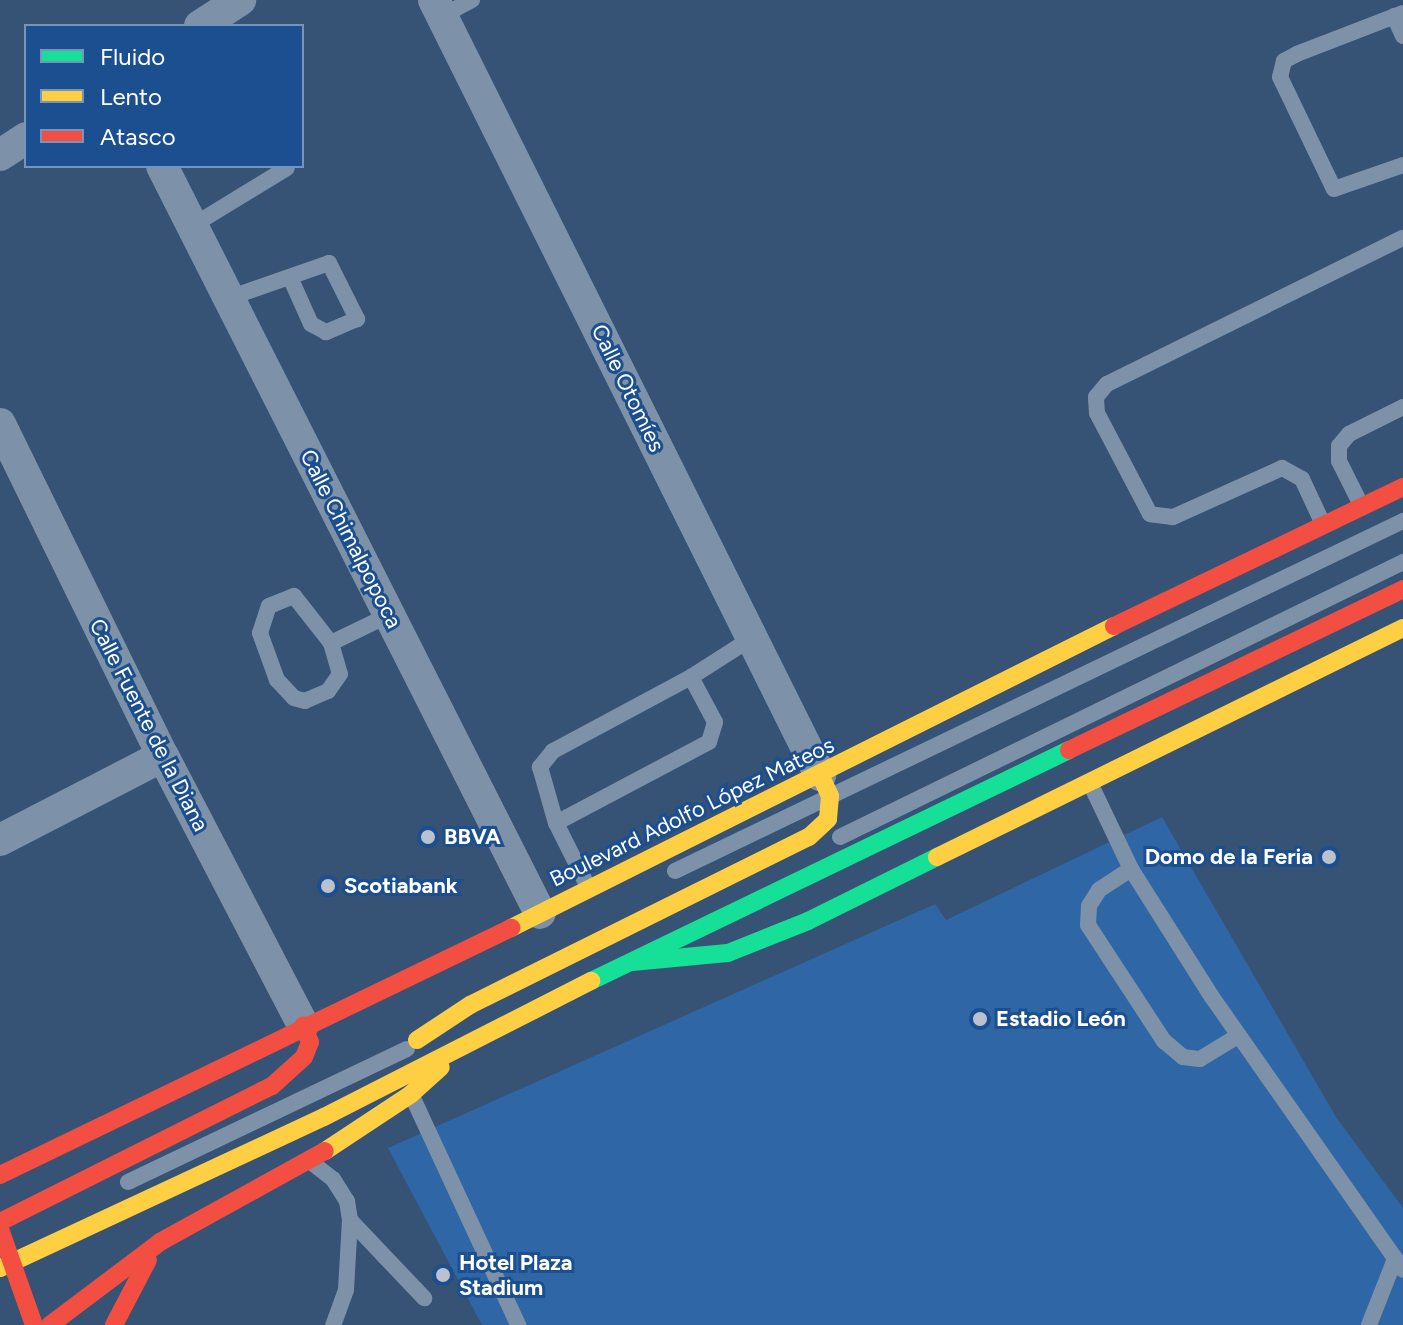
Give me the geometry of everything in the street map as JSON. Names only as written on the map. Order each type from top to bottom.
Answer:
[{"type":"main road","name":"Boulevard Adolfo López Mateos","points":[[0,1175],[306,1033],[540,913],[825,786],[1324,525],[1403,487]]},
{"type":"main road","points":[[7,1264],[324,1117],[471,1039],[1403,589]]},
{"type":"main road","points":[[632,962],[728,953],[923,866],[1089,781],[1403,628]]},
{"type":"main road","points":[[324,1117],[393,1056],[470,1005],[809,837],[828,819],[825,786]]},
{"type":"main road","points":[[0,1222],[272,1086],[291,1072],[306,1033]]},
{"type":"main road","points":[[50,1325],[160,1242],[309,1162],[411,1094],[471,1039]]},
{"type":"main road","points":[[7,1236],[7,1264],[34,1325]]},
{"type":"main road","points":[[114,1325],[160,1242]]},
{"type":"street","points":[[203,24],[240,0]]},
{"type":"street","name":"Calle Otomíes","points":[[438,8],[825,786]]},
{"type":"street","points":[[0,155],[24,139]]},
{"type":"street","name":"Calle Chimalpopoca","points":[[163,168],[540,913]]},
{"type":"street","name":"Calle Fuente de la Diana","points":[[0,424],[163,756],[306,1033]]},
{"type":"street","points":[[3,832],[163,756]]},
{"type":"lane","points":[[438,8],[472,0]]},
{"type":"lane","points":[[1403,36],[1398,14],[1297,54],[1284,61],[1280,77],[1334,189],[1403,165]]},
{"type":"lane","points":[[192,226],[287,168]]},
{"type":"lane","points":[[1324,525],[1302,479],[1282,468],[1173,517],[1150,514],[1097,413],[1096,397],[1107,384],[1403,238]]},
{"type":"lane","points":[[229,298],[329,263],[357,319],[326,332],[311,324],[290,277]]},
{"type":"lane","points":[[1362,507],[1339,461],[1339,446],[1349,434],[1403,407]]},
{"type":"lane","points":[[662,877],[825,786],[1403,521]]},
{"type":"lane","points":[[107,1192],[393,1056],[1403,562]]},
{"type":"lane","points":[[294,596],[331,643],[340,674],[337,682],[317,697],[294,698],[277,680],[266,655],[261,617],[281,597],[294,596]]},
{"type":"lane","points":[[331,643],[389,615]]},
{"type":"lane","points":[[590,890],[556,823],[539,773],[544,758],[691,677],[752,638]]},
{"type":"lane","points":[[556,823],[709,742],[715,722],[691,677]]},
{"type":"lane","points":[[1089,781],[1131,869],[1238,1036],[1399,1264],[1369,1325]]},
{"type":"lane","points":[[1131,869],[1099,890],[1089,906],[1088,925],[1164,1041],[1183,1057],[1200,1059],[1238,1036]]},
{"type":"lane","points":[[14,1189],[306,1033],[425,991]]},
{"type":"lane","points":[[411,1094],[518,1325]]},
{"type":"lane","points":[[309,1162],[333,1179],[347,1201],[350,1220],[346,1290],[333,1325]]},
{"type":"lane","points":[[350,1220],[424,1298]]},
{"type":"shaded area","name":"Estadio León","points":[[1162,817],[1336,1117],[1403,1208],[1403,1325],[482,1325],[388,1148],[935,904],[946,920]]},
{"type":"traffic: fast","points":[[591,981],[1069,750]]},
{"type":"traffic: fast","points":[[632,962],[728,953],[808,921],[937,857]]},
{"type":"traffic: slow","points":[[511,928],[1114,626]]},
{"type":"traffic: slow","points":[[937,857],[1403,628]]},
{"type":"traffic: slow","points":[[417,1040],[470,1005],[809,837],[828,819],[830,796],[820,775]]},
{"type":"traffic: slow","points":[[0,1268],[324,1117],[591,981]]},
{"type":"traffic: slow","points":[[325,1151],[411,1094],[441,1067]]},
{"type":"traffic: jam","points":[[1114,626],[1403,487]]},
{"type":"traffic: jam","points":[[1069,750],[1403,589]]},
{"type":"traffic: jam","points":[[0,1175],[511,928]]},
{"type":"traffic: jam","points":[[0,1222],[272,1086],[304,1057],[310,1042],[303,1025]]},
{"type":"traffic: jam","points":[[50,1325],[160,1242],[325,1151]]},
{"type":"traffic: jam","points":[[0,1229],[34,1325]]},
{"type":"traffic: jam","points":[[114,1325],[148,1260]]},
{"type":"place","name":"BBVA","points":[[428,837]]},
{"type":"place","name":"Domo de la Feria","points":[[1329,857]]},
{"type":"place","name":"Scotiabank","points":[[328,886]]},
{"type":"place","name":"Estadio León","points":[[980,1019]]},
{"type":"place","name":"Hotel Plaza Stadium","points":[[443,1275]]}]
